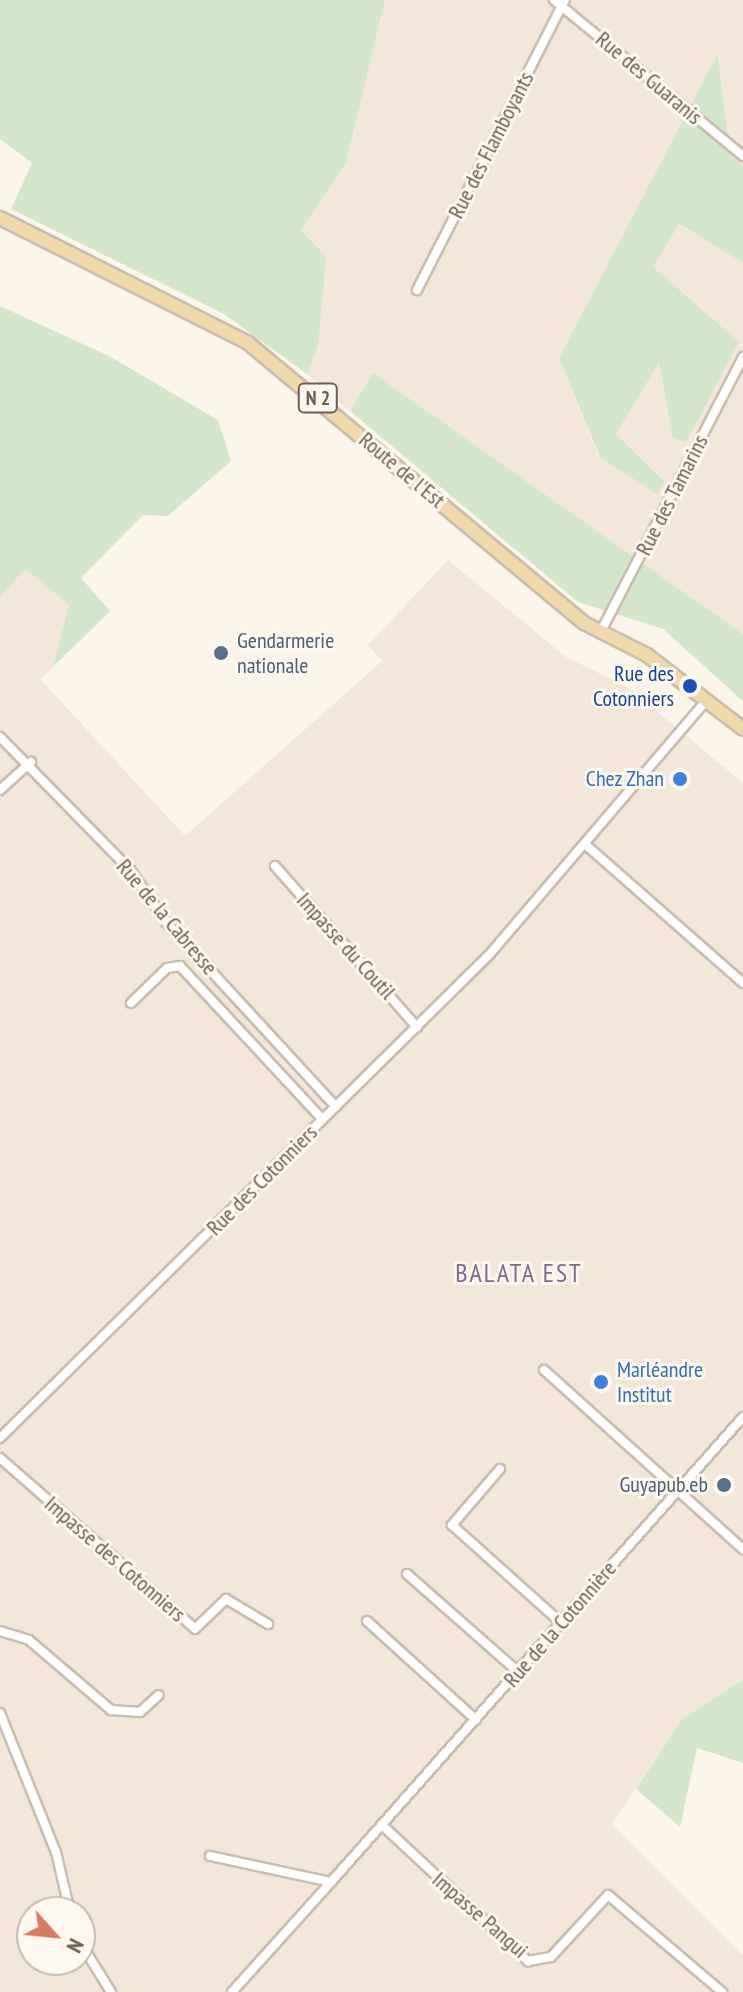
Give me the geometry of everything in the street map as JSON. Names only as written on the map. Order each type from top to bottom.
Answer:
[{"type":"main road","name":"Route de l'Est","points":[[0,218],[248,343],[600,633],[707,699],[743,729]]},
{"type":"street","name":"Rue des Guaranis","points":[[554,0],[564,3],[743,156]]},
{"type":"street","name":"Rue des Flamboyants","points":[[417,290],[564,3]]},
{"type":"street","name":"Rue des Tamarins","points":[[600,633],[743,357]]},
{"type":"street","name":"Rue des Cotonniers","points":[[0,1438],[417,1027],[586,845],[707,699]]},
{"type":"street","name":"Rue de la Cabresse","points":[[0,737],[31,762],[336,1107]]},
{"type":"street","points":[[0,790],[31,762]]},
{"type":"street","points":[[586,845],[743,983]]},
{"type":"street","name":"Impasse du Coutil","points":[[275,866],[417,1027]]},
{"type":"street","points":[[131,1003],[167,968],[180,966],[322,1119]]},
{"type":"street","points":[[544,1370],[743,1549]]},
{"type":"street","name":"Rue de la Cotonnière","points":[[232,1992],[743,1417]]},
{"type":"street","name":"Impasse des Cotonniers","points":[[0,1458],[195,1629],[226,1599],[268,1624]]},
{"type":"street","points":[[500,1469],[452,1525],[560,1622]]},
{"type":"street","points":[[407,1574],[518,1672]]},
{"type":"street","points":[[367,1621],[476,1720]]},
{"type":"street","points":[[0,1631],[29,1640],[111,1710],[140,1712],[159,1695]]},
{"type":"street","points":[[0,1713],[65,1881],[67,1896]]},
{"type":"street","name":"Impasse Pangui","points":[[379,1828],[528,1961],[551,1957],[608,1895],[722,1992]]},
{"type":"street","points":[[210,1856],[331,1882]]},
{"type":"street","points":[[96,1968],[111,1992]]},
{"type":"shaded area","points":[[385,0],[743,0],[743,166],[730,155],[719,55],[559,358],[599,457],[665,482],[616,434],[659,361],[673,438],[653,267],[678,224],[743,263],[743,634],[374,374],[350,411],[307,374],[318,346],[301,230],[346,163]]},
{"type":"shaded area","points":[[448,560],[566,657],[629,688],[743,783],[743,1680],[683,1718],[612,1824],[743,1955],[743,1992],[0,1992],[0,597],[25,569],[69,605],[53,667],[40,679],[185,836],[382,661],[368,645]]},
{"type":"green space","points":[[0,0],[385,0],[346,163],[301,230],[326,257],[318,346],[307,374],[224,314],[11,209],[32,163],[0,139]]},
{"type":"green space","points":[[718,53],[730,154],[743,166],[743,263],[679,224],[653,267],[739,342],[686,442],[673,438],[659,362],[616,434],[665,482],[657,494],[600,457],[559,358]]},
{"type":"green space","points":[[0,306],[109,356],[218,420],[231,461],[168,516],[143,515],[81,578],[110,611],[53,667],[69,605],[25,569],[0,597]]},
{"type":"green space","points":[[373,373],[743,634],[743,701],[663,629],[578,602],[350,411]]},
{"type":"green space","points":[[743,1680],[743,1763],[697,1748],[680,1827],[636,1789],[683,1718]]},
{"type":"place","name":"Gendarmerie nationale","points":[[221,653]]},
{"type":"place","name":"Rue des Cotonniers","points":[[690,686]]},
{"type":"place","name":"Chez Zhan","points":[[680,779]]},
{"type":"place","name":"Marléandre Institut","points":[[601,1382]]},
{"type":"place","name":"Guyapub.eb","points":[[724,1485]]},
{"type":"district","name":"BALATA EST","points":[[519,1273]]}]
